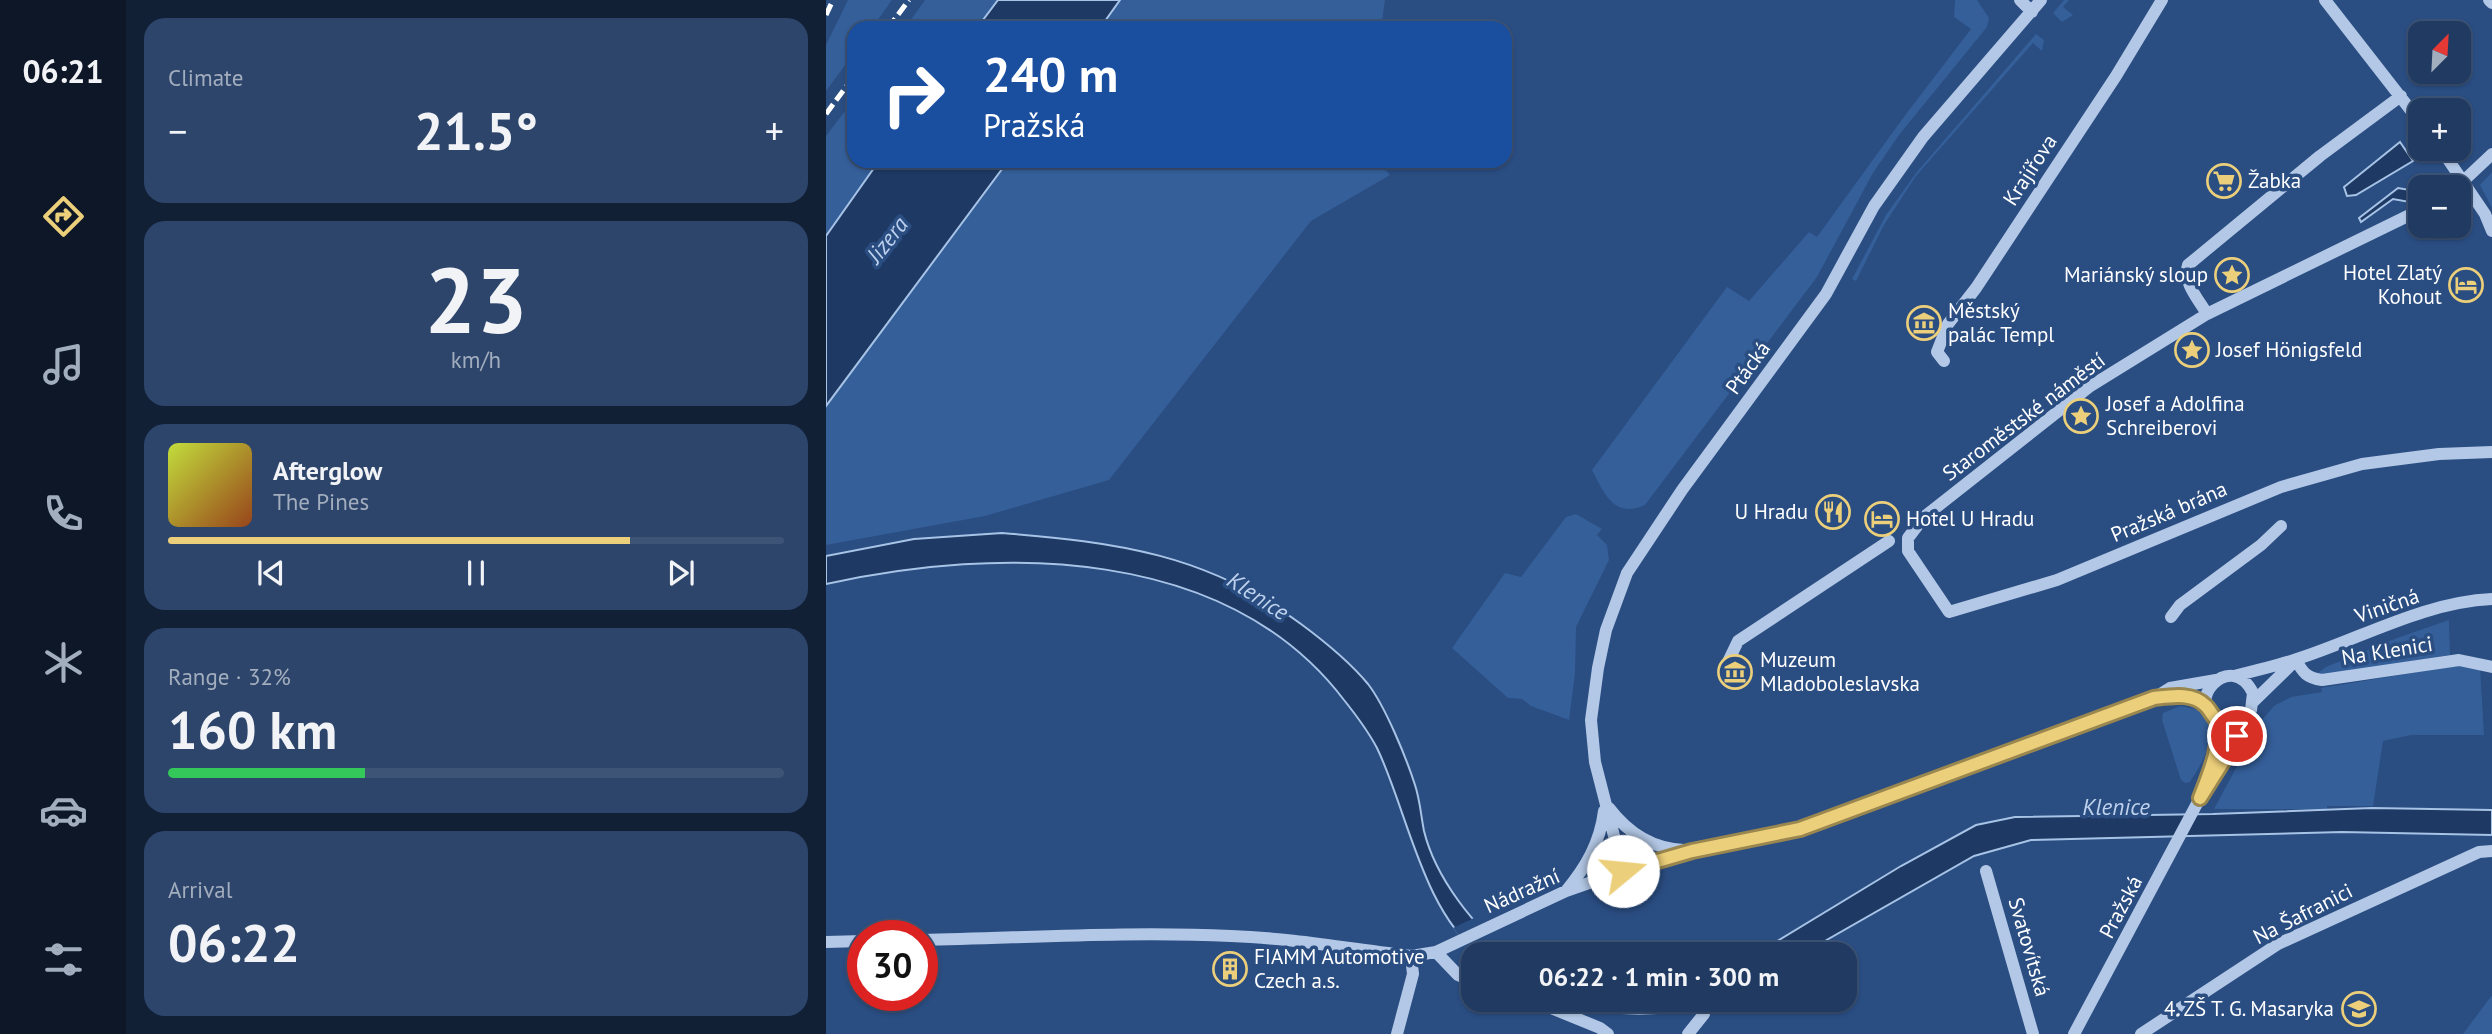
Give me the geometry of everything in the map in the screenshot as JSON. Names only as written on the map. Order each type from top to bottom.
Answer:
[{"type":"street","points":[[2020,0],[2032,12]]},
{"type":"street","name":"Ptácká","points":[[1623,871],[1595,762],[1591,720],[1606,630],[1627,573],[1682,490],[1826,294],[1874,206],[1923,137],[2041,0]]},
{"type":"street","name":"Krajířova","points":[[1944,361],[1937,352],[1948,324],[1976,288],[2116,76],[2162,0]]},
{"type":"street","points":[[2325,0],[2408,106]]},
{"type":"street","points":[[2207,314],[2187,280],[2188,265],[2320,156],[2401,96]]},
{"type":"street","points":[[2471,175],[2492,154]]},
{"type":"street","points":[[2471,198],[2484,214],[2492,231]]},
{"type":"street","name":"Staroměstské náměstí","points":[[1908,538],[1924,517],[2090,387],[2207,314],[2408,216]]},
{"type":"street","name":"Pražská brána","points":[[1908,538],[1908,551],[1949,612],[2057,580],[2281,487],[2362,464],[2439,454],[2492,452]]},
{"type":"street","points":[[2171,617],[2180,605],[2261,545],[2281,526]]},
{"type":"street","points":[[1726,666],[1738,641],[1889,541]]},
{"type":"street","name":"Viničná","points":[[2234,676],[2296,660],[2420,614],[2475,600],[2492,599]]},
{"type":"street","name":"Viničná","points":[[2253,702],[2296,660]]},
{"type":"street","name":"Na Klenici","points":[[2296,660],[2304,674],[2312,679],[2322,680],[2459,660],[2492,667]]},
{"type":"street","points":[[2234,676],[2249,685],[2253,702],[2247,716],[2228,724],[2210,715],[2206,706],[2207,692],[2216,680],[2234,676]]},
{"type":"street","name":"Nádražní","points":[[938,940],[1170,934],[1272,939],[1411,957],[1436,952],[1566,891],[1623,871],[1692,851],[1800,829],[2154,698],[2170,688],[2216,680]]},
{"type":"street","name":"Nádražní","points":[[2154,698],[2176,695],[2190,697],[2206,706]]},
{"type":"street","name":"Pražská","points":[[2074,1034],[2247,716]]},
{"type":"street","name":"Pražská","points":[[2200,798],[2217,751],[2217,720]]},
{"type":"street","name":"Ptácká","points":[[1605,802],[1620,823],[1641,839],[1657,846],[1692,851]]},
{"type":"street","name":"Ptácká","points":[[1566,891],[1595,848],[1605,802]]},
{"type":"street","name":"Na Šafranici","points":[[2141,1034],[2278,944],[2479,852],[2492,851]]},
{"type":"street","name":"Svatovítská","points":[[1986,871],[2033,1034]]},
{"type":"street","points":[[826,942],[847,942]]},
{"type":"street","points":[[1436,952],[1461,976]]},
{"type":"street","points":[[1398,1034],[1413,974],[1411,957]]},
{"type":"street","points":[[1561,1012],[1608,1034]]},
{"type":"street","points":[[1688,1034],[1704,1014]]},
{"type":"shaded area","points":[[848,0],[892,0],[877,21],[847,21],[847,62],[826,91],[826,45]]},
{"type":"shaded area","points":[[925,0],[998,0],[982,21],[910,21]]},
{"type":"shaded area","points":[[1120,0],[1385,0],[1382,21],[1105,21]]},
{"type":"shaded area","points":[[1955,0],[1977,0],[1989,18],[1987,27],[1899,135],[1873,173],[1817,277],[1645,505],[1625,509],[1618,506],[1606,495],[1592,470],[1727,287],[1749,301],[1809,232],[1817,237],[1971,29],[1954,17]]},
{"type":"shaded area","points":[[2064,0],[2069,0],[2063,7],[2073,15],[2062,22],[2053,13]]},
{"type":"shaded area","points":[[2036,34],[2044,40],[2042,51],[2033,43],[1916,176],[1884,225],[1856,281],[1852,279],[1886,215],[1916,173]]},
{"type":"shaded area","points":[[847,108],[847,168],[874,168],[826,236],[826,136]]},
{"type":"shaded area","points":[[1003,168],[1384,168],[1390,175],[1311,221],[1109,480],[985,516],[826,545],[826,406]]},
{"type":"shaded area","points":[[2492,172],[2492,208],[2480,185]]},
{"type":"shaded area","points":[[1576,514],[1602,529],[1597,535],[1607,545],[1609,560],[1576,627],[1575,674],[1569,720],[1531,706],[1522,699],[1508,698],[1452,648],[1505,573],[1521,577],[1566,517]]},
{"type":"shaded area","points":[[2449,620],[2450,655],[2318,676],[2326,667]]},
{"type":"shaded area","points":[[2460,665],[2480,667],[2484,735],[2411,735],[2383,741],[2373,806],[2327,806],[2327,809],[2214,809],[2262,720],[2274,706],[2291,697],[2322,692],[2321,688]]},
{"type":"shaded area","points":[[2180,706],[2197,710],[2206,717],[2211,735],[2200,765],[2190,782],[2185,783],[2181,780],[2162,720],[2163,713]]},
{"type":"shaded area","points":[[2492,995],[2492,1034],[2463,1034]]},
{"type":"water","points":[[998,0],[1120,0],[1105,21],[982,21]]},
{"type":"water","points":[[2400,142],[2408,154],[2408,161],[2413,161],[2356,195],[2347,196],[2344,187]]},
{"type":"water","name":"Jizera","points":[[874,168],[1003,168],[826,406],[826,236]]},
{"type":"water","points":[[2398,188],[2408,190],[2408,202],[2393,199],[2361,222],[2359,218]]},
{"type":"water","name":"Klenice","points":[[1002,533],[1122,547],[1195,567],[1231,582],[1266,600],[1301,624],[1353,667],[1375,694],[1401,747],[1415,785],[1424,831],[1437,866],[1470,916],[1497,942],[1467,942],[1444,913],[1418,858],[1377,748],[1344,700],[1295,649],[1238,611],[1174,585],[1106,570],[1035,563],[963,564],[893,572],[826,584],[826,556],[914,539]]},
{"type":"water","points":[[2372,808],[2492,810],[2492,835],[2342,832],[2031,840],[1974,856],[1823,942],[1776,942],[1901,866],[1976,825],[2015,817]]},
{"type":"water","points":[[1612,1012],[1665,1012],[1638,1014]]},
{"type":"pier","points":[[1476,917],[1498,938],[1491,942],[1464,942],[1453,928]]},
{"type":"railway","points":[[826,15],[833,0]]},
{"type":"railway","points":[[893,21],[909,0]]},
{"type":"railway","points":[[826,114],[847,86]]},
{"type":"place","name":"Žabka","points":[[2224,181]]},
{"type":"place","name":"Mariánský sloup","points":[[2232,275]]},
{"type":"place","name":"Hotel Zlatý Kohout","points":[[2466,285]]},
{"type":"place","name":"Městský palác Templ","points":[[1924,323]]},
{"type":"place","name":"Josef Hönigsfeld","points":[[2192,350]]},
{"type":"place","name":"Josef a Adolfina Schreiberovi","points":[[2081,416]]},
{"type":"place","name":"U Hradu","points":[[1833,512]]},
{"type":"place","name":"Hotel U Hradu","points":[[1882,519]]},
{"type":"place","name":"Muzeum Mladoboleslavska","points":[[1735,672]]},
{"type":"place","name":"FIAMM Automotive Czech a.s.","points":[[1230,969]]},
{"type":"place","name":"4. ZŠ T. G. Masaryka","points":[[2359,1009]]},
{"type":"route","points":[[1623,871],[1692,851],[1800,829],[2154,698],[2176,695],[2190,697],[2206,706],[2210,715],[2217,720],[2217,751],[2200,798],[2237,736]]}]
